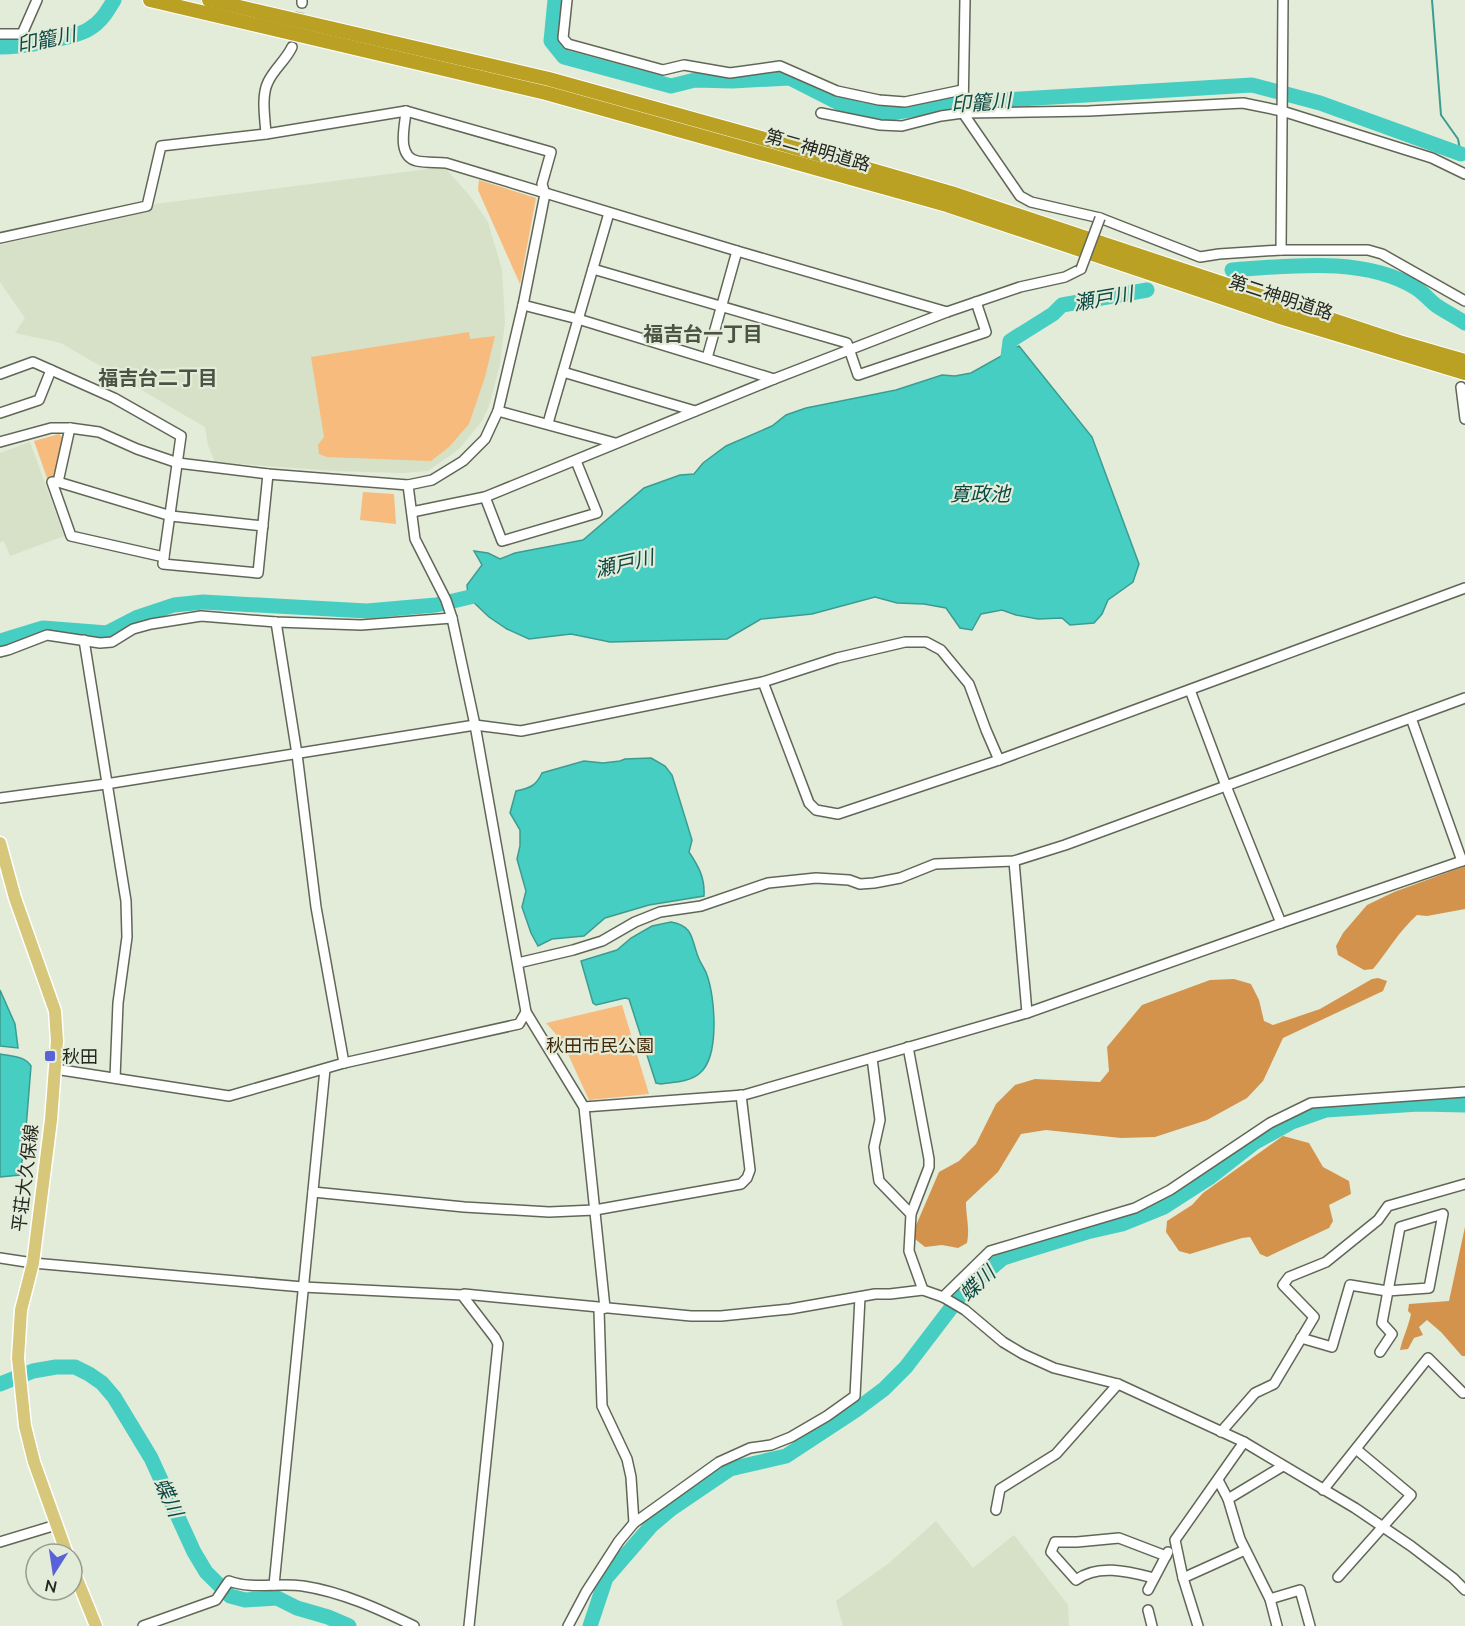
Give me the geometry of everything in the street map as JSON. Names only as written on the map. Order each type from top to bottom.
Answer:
[{"type":"highway","name":"第二神明道路","points":[[151,0],[546,93],[947,205],[1280,317],[1465,373]]},
{"type":"highway","name":"第二神明道路","points":[[209,0],[549,80],[754,136],[951,193],[1400,342],[1465,361]]},
{"type":"main road","name":"平荘大久保線","points":[[0,843],[15,898],[55,1011],[57,1041],[55,1069],[33,1263],[21,1310],[19,1364],[25,1426],[34,1462],[62,1542]]},
{"type":"main road","points":[[84,1597],[96,1626]]},
{"type":"street","points":[[0,34],[22,34],[37,0]]},
{"type":"street","points":[[567,0],[563,38],[568,44],[663,70],[684,65],[730,73],[780,66],[837,91],[879,100],[905,102],[962,90]]},
{"type":"street","points":[[964,0],[963,113],[1020,196],[1031,202],[1100,218],[1200,257],[1281,250],[1368,250],[1382,254],[1465,301]]},
{"type":"street","points":[[1281,250],[1283,0]]},
{"type":"street","points":[[266,134],[266,84],[292,47]]},
{"type":"street","points":[[821,113],[880,125],[903,126],[963,113],[1089,111],[1243,103],[1282,111],[1432,158],[1465,174]]},
{"type":"street","points":[[406,111],[403,147],[407,155],[416,161],[446,163],[947,312]]},
{"type":"street","points":[[0,238],[147,206],[161,146],[266,134],[406,111],[551,152],[542,184],[545,194],[523,305],[498,411],[485,439],[463,461],[432,480],[408,485],[268,474],[178,463],[137,449],[99,432],[70,428],[51,428],[0,442]]},
{"type":"street","points":[[548,423],[609,213]]},
{"type":"street","points":[[412,513],[485,497],[774,379],[947,312],[1020,287],[1065,277],[1082,269],[1100,218]]},
{"type":"street","points":[[707,358],[737,251]]},
{"type":"street","points":[[593,269],[847,343],[858,375],[986,332],[976,302]]},
{"type":"street","points":[[523,305],[578,319],[774,379]]},
{"type":"street","points":[[0,374],[33,362],[114,398],[181,436],[164,564],[258,573],[268,474]]},
{"type":"street","points":[[0,413],[39,400],[51,370]]},
{"type":"street","points":[[563,372],[695,411]]},
{"type":"street","points":[[1461,387],[1465,419]]},
{"type":"street","points":[[498,411],[615,443]]},
{"type":"street","points":[[58,482],[70,428]]},
{"type":"street","points":[[485,497],[502,541],[597,513],[576,461]]},
{"type":"street","points":[[164,558],[71,536],[52,482],[171,516],[263,526]]},
{"type":"street","points":[[408,485],[415,539],[446,600],[452,618],[475,725],[526,1012],[584,1107],[605,1308]]},
{"type":"street","points":[[763,682],[809,803],[816,810],[838,814],[999,760],[1465,588]]},
{"type":"street","points":[[0,652],[47,635],[100,643],[112,642],[133,629],[201,616],[361,625],[452,618]]},
{"type":"street","points":[[276,622],[297,754],[315,907],[344,1063]]},
{"type":"street","points":[[84,640],[126,901],[127,937],[118,1003],[115,1078]]},
{"type":"street","points":[[0,798],[106,784],[475,725],[521,731],[763,682],[837,658],[905,642],[926,642],[941,650],[969,684],[999,760]]},
{"type":"street","points":[[1190,690],[1281,922]]},
{"type":"street","points":[[518,963],[602,941],[635,922],[660,912],[700,906],[768,883],[816,878],[849,880],[860,884],[874,883],[900,878],[935,864],[1014,861],[1065,845],[1465,698]]},
{"type":"street","points":[[584,1107],[741,1095],[1027,1014],[1281,922],[1464,860],[1411,718]]},
{"type":"street","points":[[1014,861],[1027,1014]]},
{"type":"street","points":[[55,1069],[229,1096],[344,1063],[519,1024],[526,1012]]},
{"type":"street","points":[[908,1047],[929,1159],[929,1167],[911,1214],[909,1251],[923,1290]]},
{"type":"street","points":[[872,1058],[880,1120],[874,1147],[879,1181],[911,1214]]},
{"type":"street","points":[[274,1585],[325,1069]]},
{"type":"street","points":[[943,1297],[990,1251],[1135,1208],[1170,1190],[1269,1123],[1311,1103],[1465,1092]]},
{"type":"street","points":[[313,1192],[464,1207],[549,1212],[595,1210],[741,1184],[747,1178],[750,1170],[741,1095]]},
{"type":"street","points":[[1221,1432],[1255,1393],[1274,1384],[1314,1317],[1283,1285],[1289,1277],[1326,1262],[1378,1220],[1388,1206],[1465,1184]]},
{"type":"street","points":[[1301,1338],[1332,1347],[1350,1285],[1387,1291],[1429,1288],[1443,1214],[1400,1227],[1387,1291],[1382,1323],[1392,1334],[1380,1352]]},
{"type":"street","points":[[0,1258],[33,1263],[303,1287],[464,1294],[691,1316],[722,1316],[790,1309],[875,1293],[890,1294],[923,1290],[943,1297],[965,1310],[1003,1342],[1023,1354],[1054,1368],[1118,1384],[1244,1442],[1382,1526],[1453,1578],[1465,1590]]},
{"type":"street","points":[[462,1295],[498,1344],[469,1626]]},
{"type":"street","points":[[568,1626],[586,1592],[634,1522],[719,1462],[750,1448],[771,1445],[791,1437],[855,1396],[860,1297]]},
{"type":"street","points":[[605,1308],[599,1310],[602,1406],[627,1459],[631,1477],[634,1522]]},
{"type":"street","points":[[1323,1490],[1428,1358],[1463,1393]]},
{"type":"street","points":[[996,1510],[1000,1490],[1056,1454],[1118,1384]]},
{"type":"street","points":[[1148,1590],[1175,1540],[1244,1442]]},
{"type":"street","points":[[1338,1577],[1411,1495],[1356,1449]]},
{"type":"street","points":[[1228,1499],[1283,1466]]},
{"type":"street","points":[[1218,1480],[1228,1499],[1245,1550],[1270,1599],[1277,1626]]},
{"type":"street","points":[[0,1542],[56,1525]]},
{"type":"street","points":[[1154,1578],[1123,1570],[1085,1573],[1076,1580],[1051,1552],[1054,1542],[1119,1538],[1166,1556]]},
{"type":"street","points":[[1175,1540],[1198,1626]]},
{"type":"street","points":[[1184,1578],[1245,1550]]},
{"type":"street","points":[[144,1626],[216,1600],[229,1581],[241,1586],[302,1585],[344,1596],[387,1612],[414,1626]]},
{"type":"street","points":[[1270,1599],[1300,1590],[1310,1626]]},
{"type":"street","points":[[1148,1610],[1152,1626]]},
{"type":"shaded area","points":[[444,167],[470,196],[488,222],[502,270],[505,322],[500,364],[489,406],[482,421],[459,449],[428,471],[403,473],[334,471],[215,462],[208,445],[205,427],[61,343],[15,333],[25,318],[0,282],[0,245],[151,210],[155,204]]},
{"type":"shaded area","points":[[30,442],[64,536],[10,556],[4,541],[0,542],[0,453]]},
{"type":"shaded area","points":[[1465,866],[1465,909],[1427,916],[1417,915],[1399,934],[1373,969],[1364,970],[1338,955],[1336,946],[1343,933],[1367,905],[1394,892]]},
{"type":"shaded area","points":[[1234,979],[1251,984],[1259,1000],[1264,1021],[1273,1025],[1320,1009],[1372,979],[1387,981],[1383,991],[1283,1038],[1263,1081],[1247,1098],[1207,1120],[1155,1137],[1121,1138],[1046,1130],[1021,1134],[998,1172],[966,1202],[967,1243],[958,1248],[942,1245],[925,1247],[915,1239],[914,1230],[939,1172],[959,1161],[976,1144],[996,1104],[1015,1085],[1035,1079],[1100,1082],[1109,1071],[1107,1047],[1142,1005],[1210,980]]},
{"type":"shaded area","points":[[1283,1136],[1309,1143],[1323,1167],[1349,1181],[1351,1194],[1329,1205],[1333,1221],[1329,1228],[1267,1257],[1260,1254],[1250,1237],[1190,1254],[1179,1251],[1166,1232],[1167,1221],[1192,1205],[1203,1193]]},
{"type":"shaded area","points":[[1465,1227],[1465,1356],[1462,1356],[1427,1320],[1419,1327],[1423,1335],[1414,1338],[1408,1349],[1400,1350],[1411,1314],[1408,1311],[1409,1304],[1449,1301]]},
{"type":"shaded area","points":[[936,1521],[973,1568],[1014,1535],[1068,1605],[1069,1626],[843,1626],[836,1601],[889,1563]]},
{"type":"green space","points":[[479,180],[536,198],[520,284],[478,190]]},
{"type":"green space","points":[[469,332],[470,339],[495,336],[485,377],[469,424],[449,447],[431,461],[327,457],[319,454],[318,445],[324,437],[311,357]]},
{"type":"green space","points":[[59,434],[62,437],[56,477],[47,478],[34,441]]},
{"type":"green space","points":[[363,492],[394,494],[396,524],[360,520]]},
{"type":"green space","name":"秋田市民公園","points":[[622,1005],[649,1094],[589,1100],[562,1041],[546,1023]]},
{"type":"water","name":"寛政池","points":[[1019,346],[1092,437],[1139,564],[1133,582],[1108,600],[1102,614],[1094,623],[1070,625],[1062,618],[1038,619],[1002,610],[981,614],[972,630],[960,628],[946,608],[897,603],[875,597],[812,614],[761,619],[727,639],[610,642],[571,634],[529,639],[507,629],[489,617],[468,597],[467,585],[482,565],[474,551],[488,553],[500,559],[515,553],[583,540],[644,488],[680,475],[694,474],[703,463],[726,446],[772,426],[786,415],[806,408],[896,390],[942,375],[955,376],[971,373]]},
{"type":"water","points":[[651,758],[665,766],[672,775],[692,840],[689,852],[701,873],[704,896],[649,905],[605,918],[584,936],[552,939],[538,946],[522,907],[526,891],[517,859],[520,830],[510,813],[516,791],[532,786],[542,773],[584,761],[603,763]]},
{"type":"water","points":[[671,922],[684,927],[691,935],[710,985],[714,1026],[711,1054],[700,1073],[687,1080],[661,1084],[656,1083],[629,999],[596,1005],[593,1003],[581,961],[617,950],[631,938],[652,926]]},
{"type":"water","points":[[0,990],[15,1024],[18,1048],[0,1046]]},
{"type":"water","points":[[0,1054],[21,1058],[31,1066],[20,1175],[0,1177]]},
{"type":"waterway","name":"印籠川","points":[[0,47],[46,42],[81,33],[100,20],[114,0]]},
{"type":"waterway","name":"印籠川","points":[[555,0],[551,41],[564,57],[671,86],[695,80],[790,78],[843,105],[862,110],[891,113],[954,103],[1252,85],[1320,103],[1461,154]]},
{"type":"waterway","points":[[1432,0],[1441,115],[1458,139],[1461,154],[1465,155]]},
{"type":"waterway","name":"瀬戸川","points":[[1232,270],[1326,266],[1373,271],[1396,278],[1416,288],[1437,306],[1465,323]]},
{"type":"waterway","name":"瀬戸川","points":[[1006,373],[1010,341],[1053,314],[1062,305],[1147,290]]},
{"type":"waterway","name":"瀬戸川","points":[[0,641],[43,628],[107,633],[138,617],[174,605],[203,602],[367,611],[436,605],[487,593]]},
{"type":"waterway","name":"蝶川","points":[[590,1626],[606,1578],[651,1526],[671,1509],[730,1469],[786,1456],[884,1389],[906,1367],[964,1291],[1003,1258],[1087,1232],[1122,1224],[1164,1207],[1209,1178],[1254,1143],[1292,1122],[1326,1110],[1419,1104],[1465,1105]]},
{"type":"waterway","name":"蝶川","points":[[0,1384],[33,1371],[56,1367],[75,1367],[102,1383],[114,1397],[151,1458],[194,1552],[206,1572],[230,1596],[245,1600],[277,1598],[297,1608],[349,1626]]},
{"type":"tunnel","points":[[292,47],[302,3]]},
{"type":"place","name":"秋田","points":[[50,1056]]},
{"type":"district","name":"福吉台一丁目","points":[[703,333]]},
{"type":"district","name":"福吉台二丁目","points":[[158,377]]}]
